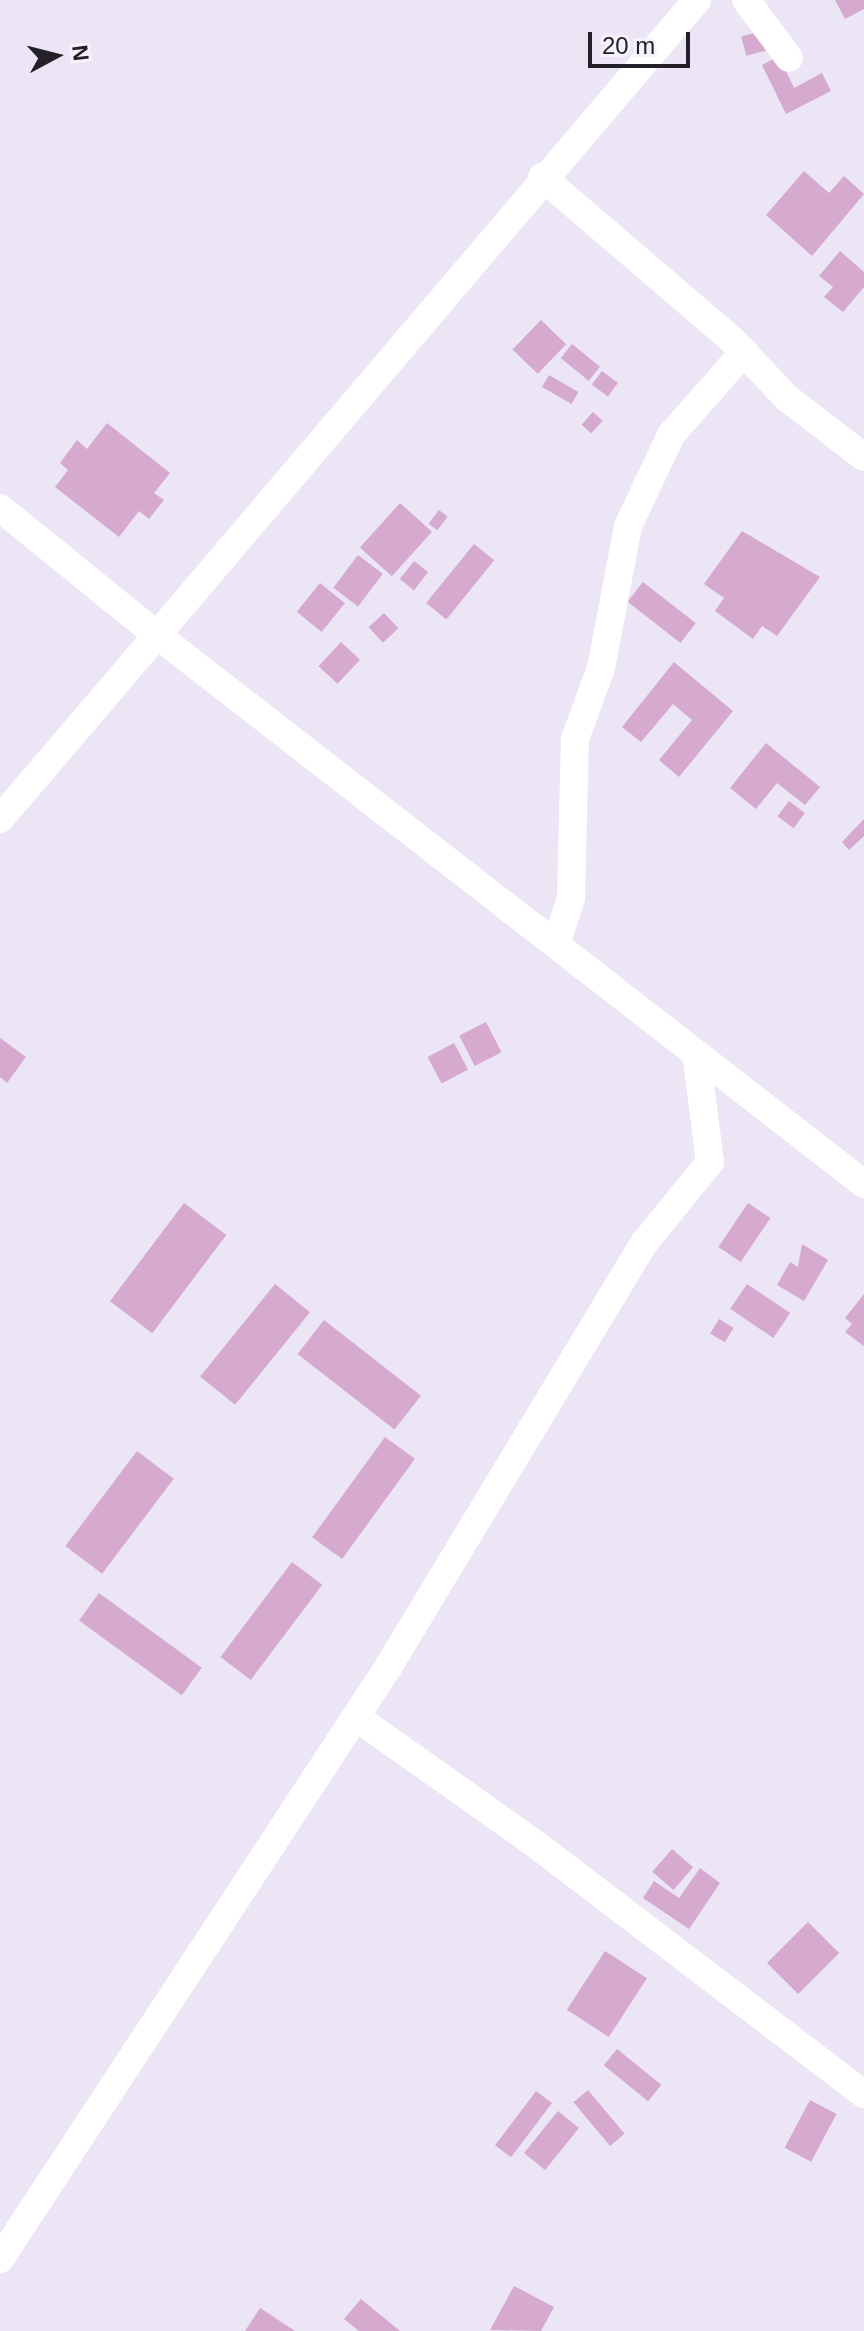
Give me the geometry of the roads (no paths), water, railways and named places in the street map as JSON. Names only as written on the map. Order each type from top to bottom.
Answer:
[{"type":"street","points":[[0,819],[542,177],[697,0]]},
{"type":"street","points":[[746,0],[789,58]]},
{"type":"street","points":[[542,177],[744,352],[787,398],[864,457]]},
{"type":"street","points":[[556,944],[571,898],[575,739],[601,668],[628,526],[671,435],[744,352]]},
{"type":"street","points":[[0,508],[157,635],[556,944],[697,1060],[864,1184]]},
{"type":"street","points":[[0,2259],[356,1717],[645,1242],[710,1162],[697,1060]]},
{"type":"street","points":[[356,1717],[538,1846],[864,2094]]}]
